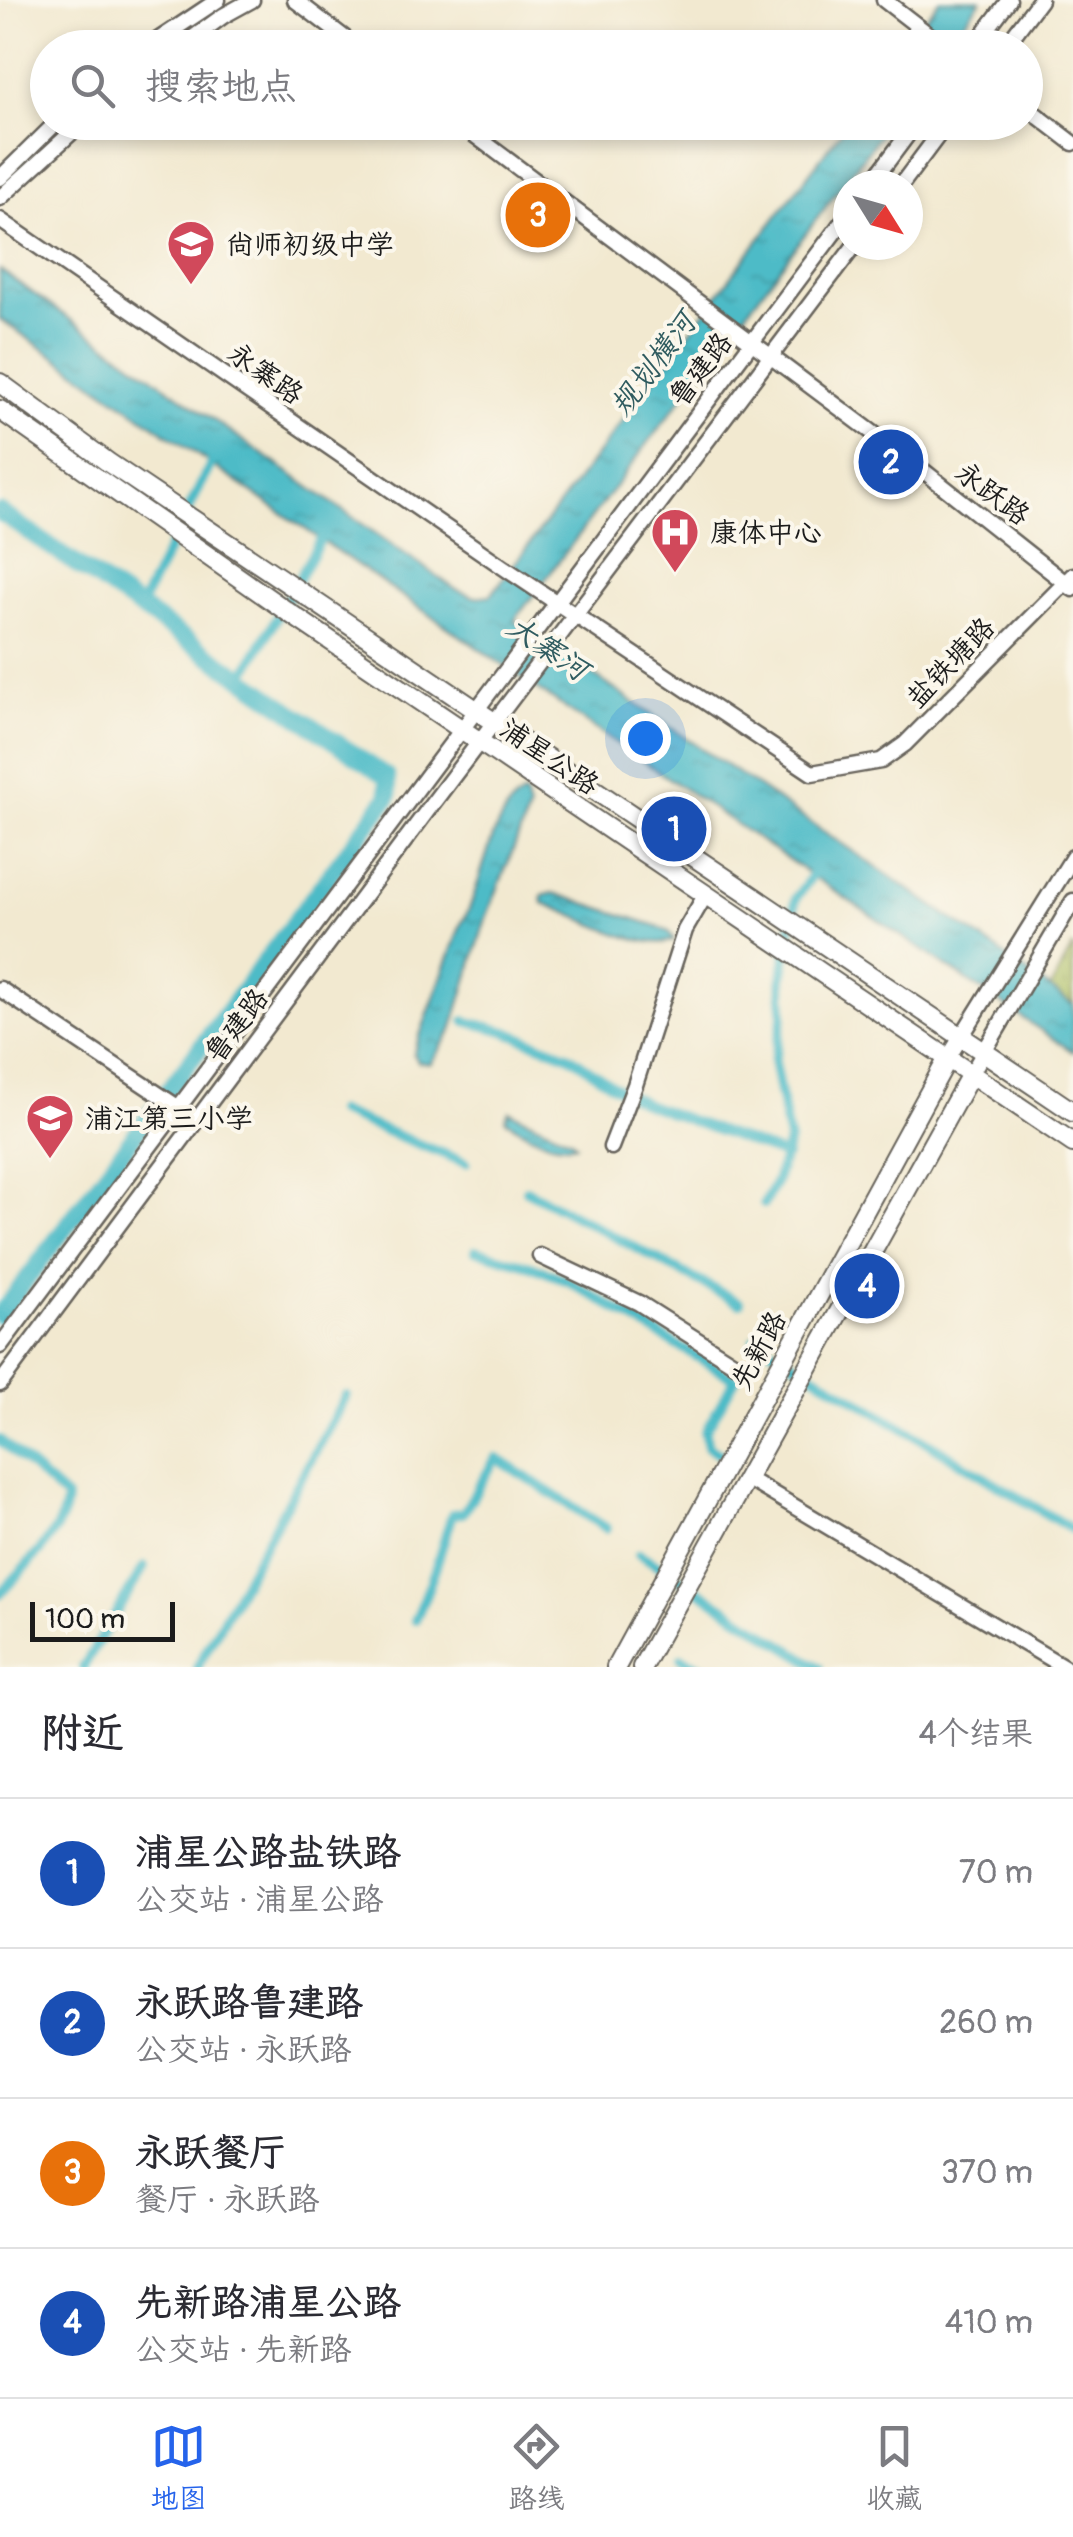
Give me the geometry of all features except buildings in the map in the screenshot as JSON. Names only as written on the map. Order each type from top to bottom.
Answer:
[{"type":"main road","name":"浦星公路","points":[[0,383],[301,593],[1073,1112]]},
{"type":"main road","name":"浦星公路","points":[[0,410],[288,612],[1073,1143]]},
{"type":"main road","name":"先新路","points":[[616,1667],[948,1058]]},
{"type":"main road","name":"先新路","points":[[642,1667],[971,1074]]},
{"type":"street","points":[[173,30],[218,0]]},
{"type":"street","points":[[204,30],[252,0]]},
{"type":"street","points":[[295,0],[334,30]]},
{"type":"street","points":[[884,0],[924,30]]},
{"type":"street","points":[[986,30],[1009,0]]},
{"type":"street","points":[[1018,30],[1040,0]]},
{"type":"street","points":[[1043,120],[1073,143]]},
{"type":"street","points":[[0,178],[39,140]]},
{"type":"street","points":[[0,198],[63,140]]},
{"type":"street","name":"永跃路","points":[[481,140],[1071,581]]},
{"type":"street","points":[[881,170],[904,140]]},
{"type":"street","points":[[911,170],[934,140]]},
{"type":"street","name":"永寨路","points":[[0,220],[556,602]]},
{"type":"street","name":"鲁建路","points":[[0,1346],[833,234]]},
{"type":"street","name":"鲁建路","points":[[0,1384],[844,260]]},
{"type":"street","name":"盐铁塘路","points":[[575,616],[812,773],[881,760],[906,744],[1071,581]]},
{"type":"street","points":[[556,602],[575,616]]},
{"type":"street","points":[[948,1058],[1073,856]]},
{"type":"street","points":[[611,1147],[685,930],[706,894]]},
{"type":"street","points":[[971,1074],[1073,900]]},
{"type":"street","points":[[0,989],[197,1120]]},
{"type":"street","points":[[540,1256],[639,1303],[735,1364]]},
{"type":"street","points":[[748,1479],[1064,1667]]},
{"type":"green space","points":[[1073,946],[1073,1005],[1050,989]]},
{"type":"water","points":[[939,0],[981,0],[959,30],[916,30]]},
{"type":"water","name":"大寨河","points":[[834,140],[876,140],[854,170],[833,170],[833,197],[514,621],[1073,1005],[1073,1052],[0,319],[0,270],[455,589],[474,597],[491,595]]},
{"type":"water","points":[[525,794],[529,810],[486,918],[452,1031],[430,1064],[418,1062],[413,1054],[469,910],[494,833],[502,816]]},
{"type":"water","points":[[553,893],[657,926],[674,940],[645,941],[608,930],[543,903],[542,896]]},
{"type":"water","points":[[509,1111],[576,1144],[558,1144],[530,1134],[505,1119]]},
{"type":"waterway","points":[[185,517],[215,456]]},
{"type":"waterway","points":[[0,512],[387,777],[389,796],[0,1315]]},
{"type":"waterway","points":[[243,677],[326,530]]},
{"type":"waterway","points":[[140,607],[177,532]]},
{"type":"waterway","points":[[764,1204],[789,1141],[774,1061],[783,1016],[782,978],[796,898],[818,867]]},
{"type":"waterway","points":[[465,1021],[570,1056],[646,1104],[786,1156]]},
{"type":"waterway","points":[[338,1112],[466,1163]]},
{"type":"waterway","points":[[526,1190],[740,1303]]},
{"type":"waterway","points":[[475,1250],[568,1281],[735,1379],[705,1432],[708,1447],[719,1453]]},
{"type":"waterway","points":[[755,1339],[1073,1530]]},
{"type":"waterway","points":[[197,1667],[346,1396]]},
{"type":"waterway","points":[[0,1440],[66,1498],[51,1536],[0,1594]]},
{"type":"waterway","points":[[415,1620],[452,1514],[463,1513],[496,1458],[606,1528]]},
{"type":"waterway","points":[[639,1554],[819,1667]]},
{"type":"waterway","points":[[83,1667],[144,1567]]},
{"type":"waterway","points":[[682,1658],[702,1667]]},
{"type":"place","name":"永跃餐厅","points":[[538,215]]},
{"type":"place","name":"尚师初级中学","points":[[191,286]]},
{"type":"place","name":"永跃路鲁建路","points":[[891,462]]},
{"type":"place","name":"康体中心","points":[[675,574]]},
{"type":"place","name":"浦星公路盐铁路","points":[[674,829]]},
{"type":"place","name":"浦江第三小学","points":[[50,1160]]},
{"type":"place","name":"先新路浦星公路","points":[[867,1286]]},
{"type":"water label","name":"规划横河","points":[[653,364]]}]
